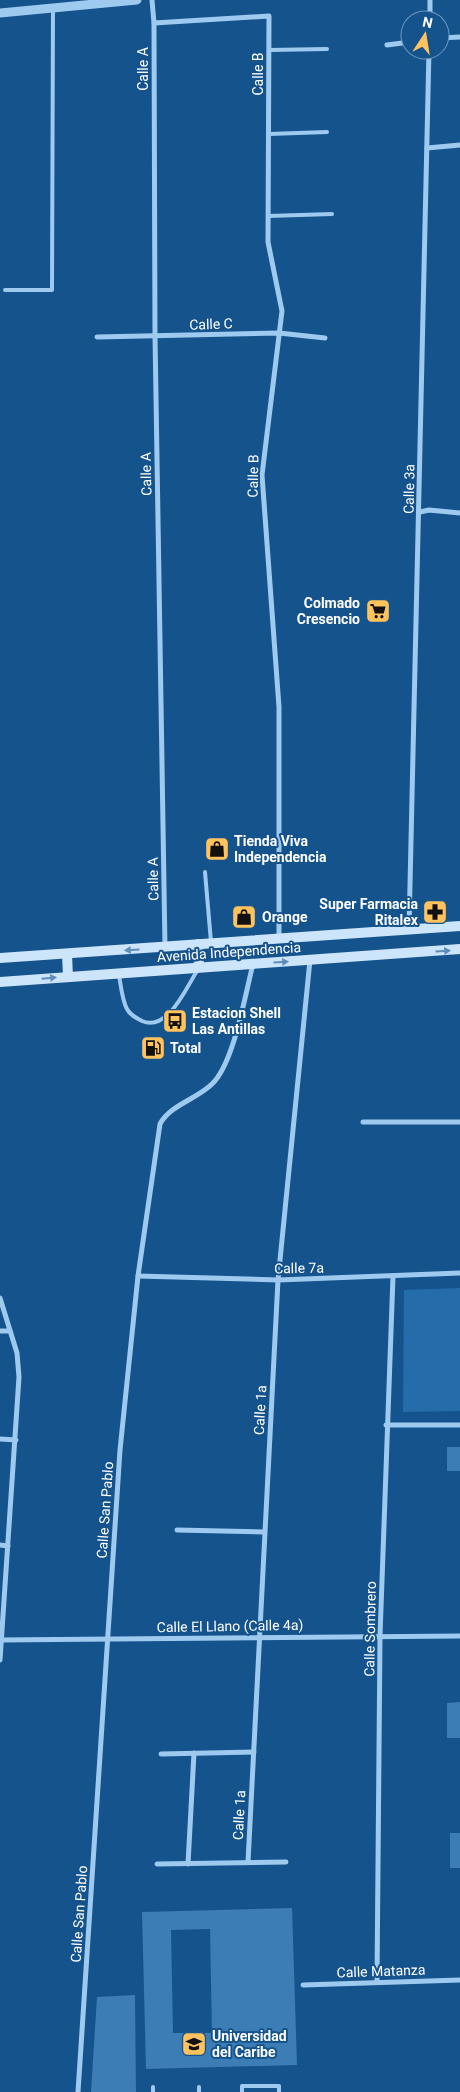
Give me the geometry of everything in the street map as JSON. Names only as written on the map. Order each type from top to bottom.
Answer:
[{"type":"main road","name":"Avenida Independencia","points":[[0,958],[460,926]]},
{"type":"main road","points":[[198,944],[199,967]]},
{"type":"main road","name":"Avenida Independencia","points":[[0,982],[460,949]]},
{"type":"main road","points":[[67,954],[68,977]]},
{"type":"street","points":[[0,13],[137,0]]},
{"type":"street","name":"Calle A","points":[[152,0],[154,23],[155,336],[165,948]]},
{"type":"street","name":"Calle B","points":[[154,23],[269,16],[268,242],[282,312],[262,475],[279,707],[279,939]]},
{"type":"street","points":[[387,45],[400,43]]},
{"type":"street","name":"Calle 3a","points":[[409,929],[420,512],[429,60]]},
{"type":"street","points":[[427,148],[460,145]]},
{"type":"street","name":"Calle C","points":[[97,338],[279,333],[325,338]]},
{"type":"street","points":[[420,512],[429,510],[460,512]]},
{"type":"street","name":"Calle 1a","points":[[248,1862],[258,1636],[278,1280],[310,960]]},
{"type":"street","name":"Calle San Pablo","points":[[78,2092],[120,1450],[138,1276],[160,1124],[166,1116],[212,1085],[219,1076],[233,1041],[253,964]]},
{"type":"street","points":[[363,1122],[460,1122]]},
{"type":"street","name":"Calle 7a","points":[[138,1276],[278,1280],[460,1273]]},
{"type":"street","name":"Calle Sombrero","points":[[377,1981],[380,1636],[386,1425],[393,1276]]},
{"type":"street","points":[[0,1298],[19,1365],[16,1440],[0,1660]]},
{"type":"street","points":[[0,1332],[10,1331]]},
{"type":"street","points":[[386,1425],[460,1425]]},
{"type":"street","points":[[0,1440],[16,1440]]},
{"type":"street","points":[[178,1530],[264,1532]]},
{"type":"street","points":[[0,1545],[8,1546]]},
{"type":"street","name":"Calle El Llano (Calle 4a)","points":[[1,1640],[258,1636],[460,1636]]},
{"type":"street","points":[[161,1754],[254,1752]]},
{"type":"street","points":[[188,1864],[194,1753]]},
{"type":"street","points":[[157,1864],[286,1862]]},
{"type":"street","name":"Calle Matanza","points":[[303,1985],[377,1981],[460,1980]]},
{"type":"lane","points":[[5,290],[52,290],[53,7]]},
{"type":"lane","points":[[269,50],[327,49]]},
{"type":"lane","points":[[269,134],[327,132]]},
{"type":"lane","points":[[268,216],[332,214]]},
{"type":"lane","points":[[205,872],[212,944]]},
{"type":"lane","points":[[118,973],[127,1009],[134,1018],[145,1022],[159,1021],[170,1012],[199,967]]},
{"type":"lane","points":[[242,2092],[242,2086],[278,2086],[278,2092]]},
{"type":"lane","points":[[153,2087],[153,2092]]},
{"type":"shaded area","points":[[460,1288],[460,1411],[403,1412],[404,1290]]},
{"type":"building","points":[[447,1447],[460,1447],[460,1471],[447,1471]]},
{"type":"building","points":[[460,1702],[460,1738],[447,1738],[447,1703]]},
{"type":"building","points":[[450,1833],[460,1833],[460,1868],[450,1868]]},
{"type":"building","points":[[292,1908],[297,2065],[146,2069],[142,1912]],"holes":[[[210,1929],[212,2033],[173,2033],[171,1930]]]},
{"type":"building","points":[[135,1995],[136,2092],[91,2092],[97,1997]]},
{"type":"place","name":"Colmado Cresencio","points":[[378,611]]},
{"type":"place","name":"Tienda Viva Independencia","points":[[217,849]]},
{"type":"place","name":"Super Farmacia Ritalex","points":[[435,912]]},
{"type":"place","name":"Orange","points":[[244,917]]},
{"type":"place","name":"Estacion Shell Las Antillas","points":[[175,1021]]},
{"type":"place","name":"Total","points":[[153,1048]]},
{"type":"place","name":"Universidad del Caribe","points":[[194,2044]]}]
